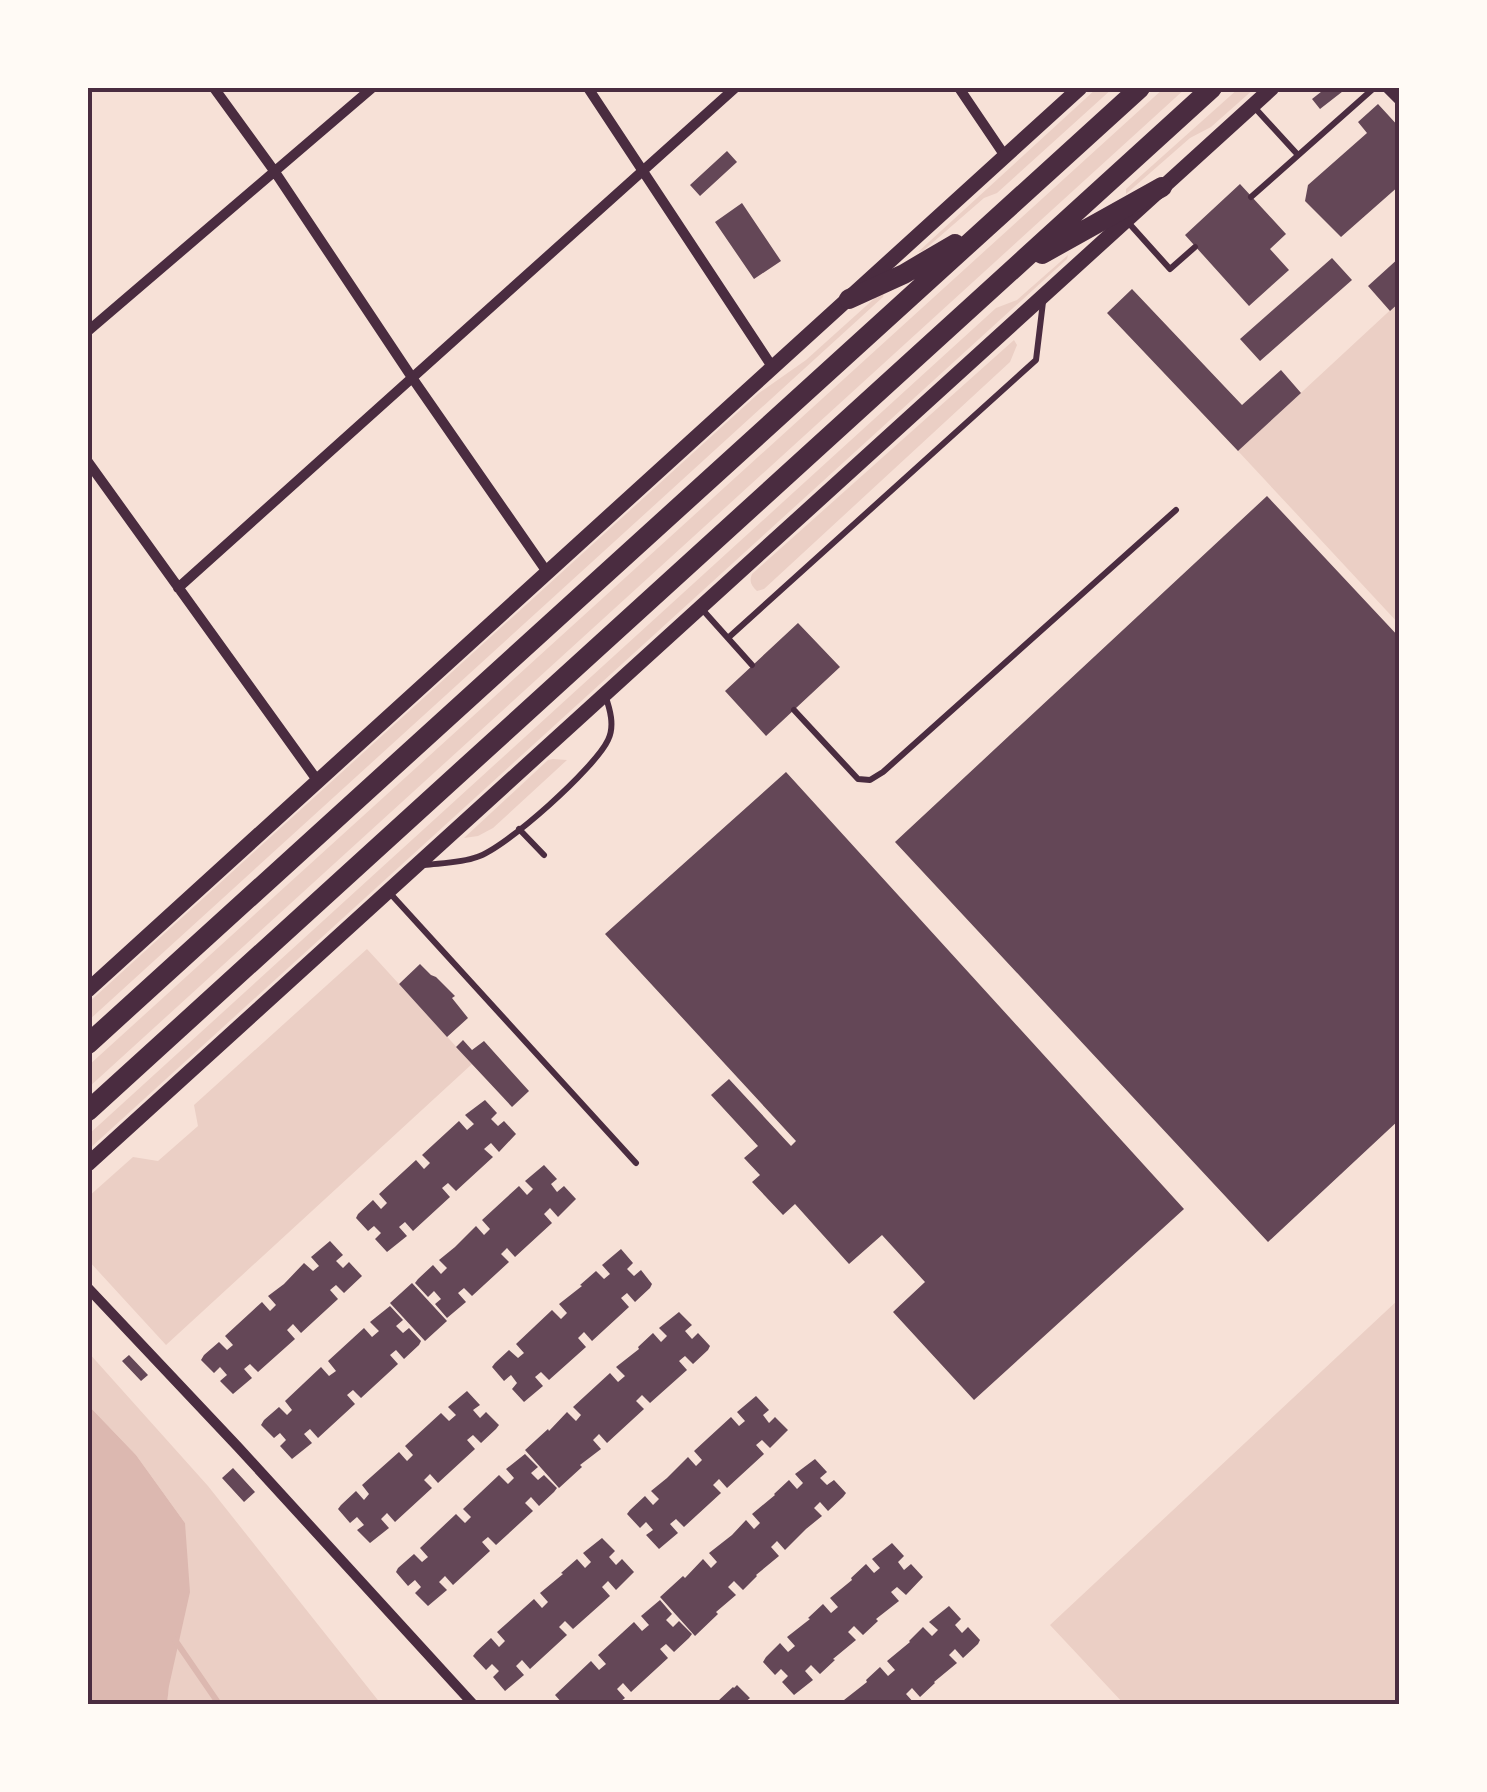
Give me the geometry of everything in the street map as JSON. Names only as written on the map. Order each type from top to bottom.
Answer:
[{"type":"highway","points":[[88,1044],[1140,88]]},
{"type":"highway","points":[[88,1111],[1212,88]]},
{"type":"highway","points":[[1010,272],[1162,187]]},
{"type":"highway","points":[[849,300],[904,274],[992,222]]},
{"type":"main road","points":[[88,990],[1080,88]]},
{"type":"main road","points":[[88,1164],[1272,88]]},
{"type":"street","points":[[214,88],[547,572]]},
{"type":"street","points":[[88,330],[372,88]]},
{"type":"street","points":[[588,88],[773,368]]},
{"type":"street","points":[[178,588],[736,88]]},
{"type":"street","points":[[959,88],[1005,156]]},
{"type":"street","points":[[1386,88],[1400,101]]},
{"type":"street","points":[[88,462],[317,780]]},
{"type":"street","points":[[88,1288],[474,1704]]},
{"type":"lane","points":[[1252,197],[1374,88]]},
{"type":"lane","points":[[1253,105],[1298,155]]},
{"type":"lane","points":[[1125,220],[1170,270],[1195,247]]},
{"type":"lane","points":[[728,638],[1036,360],[1043,295]]},
{"type":"lane","points":[[794,710],[858,779],[870,780],[1176,510]]},
{"type":"lane","points":[[700,607],[752,665]]},
{"type":"lane","points":[[413,867],[478,857],[519,830],[580,776],[609,739],[612,714],[604,694]]},
{"type":"lane","points":[[519,830],[544,856]]},
{"type":"lane","points":[[387,890],[636,1163]]},
{"type":"shaded area","points":[[1097,88],[1113,88],[997,193],[984,198],[918,252]]},
{"type":"shaded area","points":[[1164,88],[1186,88],[88,1088],[88,1066]]},
{"type":"shaded area","points":[[1239,88],[1255,88],[1126,194],[1126,189]]},
{"type":"shaded area","points":[[1068,255],[88,1150],[88,1135],[996,308],[1017,300]]},
{"type":"shaded area","points":[[884,293],[88,1021],[88,1003],[759,393],[806,360]]},
{"type":"shaded area","points":[[1399,302],[1399,624],[1238,451]]},
{"type":"shaded area","points":[[1014,340],[1017,345],[1010,362],[764,589],[755,589],[752,574]]},
{"type":"shaded area","points":[[548,760],[567,760],[493,828],[464,838]]},
{"type":"shaded area","points":[[367,949],[472,1064],[166,1345],[88,1260],[88,1197],[133,1157],[158,1161],[198,1126],[194,1105]]},
{"type":"shaded area","points":[[1399,1299],[1399,1704],[1124,1704],[1050,1625]]},
{"type":"shaded area","points":[[88,1352],[208,1486],[381,1704],[167,1704],[185,1523],[136,1455],[88,1405]]},
{"type":"shaded area","points":[[88,1405],[136,1455],[185,1523],[190,1592],[167,1704],[88,1704]]},
{"type":"building","points":[[1326,88],[1347,88],[1320,109],[1312,99]]},
{"type":"building","points":[[1378,104],[1400,128],[1400,185],[1341,237],[1305,201],[1308,185],[1367,133],[1358,122]]},
{"type":"building","points":[[727,151],[737,162],[700,196],[690,185]]},
{"type":"building","points":[[1240,184],[1286,234],[1270,249],[1289,270],[1249,306],[1185,235]]},
{"type":"building","points":[[742,203],[781,261],[754,279],[715,222]]},
{"type":"building","points":[[1400,257],[1400,302],[1390,311],[1368,286]]},
{"type":"building","points":[[1332,258],[1352,280],[1260,361],[1240,339]]},
{"type":"building","points":[[1132,289],[1242,405],[1281,370],[1301,393],[1238,451],[1107,313]]},
{"type":"building","points":[[1267,496],[1400,638],[1400,1119],[1268,1242],[895,842]]},
{"type":"building","points":[[798,623],[840,667],[766,736],[725,691]]},
{"type":"building","points":[[786,772],[1184,1209],[974,1400],[893,1312],[925,1282],[882,1235],[849,1264],[795,1204],[783,1215],[752,1182],[760,1175],[744,1158],[758,1146],[711,1095],[729,1079],[791,1146],[796,1141],[605,934]]},
{"type":"building","points":[[420,964],[455,996],[452,998],[468,1018],[447,1037],[399,984]]},
{"type":"building","points":[[463,1040],[472,1050],[484,1041],[529,1091],[512,1107],[456,1047]]},
{"type":"building","points":[[485,1100],[497,1113],[491,1119],[498,1126],[504,1121],[516,1134],[499,1152],[491,1143],[484,1149],[493,1157],[456,1191],[448,1183],[442,1188],[450,1197],[413,1231],[405,1222],[399,1227],[407,1236],[387,1252],[375,1239],[381,1233],[374,1226],[368,1231],[356,1218],[358,1214],[373,1200],[381,1209],[387,1203],[379,1194],[416,1160],[424,1169],[430,1163],[422,1155],[459,1121],[467,1130],[474,1124],[465,1115]]},
{"type":"building","points":[[544,1165],[557,1179],[551,1184],[557,1192],[564,1186],[576,1199],[558,1217],[550,1208],[544,1214],[552,1223],[515,1257],[507,1248],[501,1254],[509,1262],[472,1296],[464,1288],[458,1293],[466,1302],[447,1318],[435,1304],[441,1299],[434,1291],[428,1297],[415,1283],[433,1265],[441,1274],[447,1268],[439,1260],[476,1226],[484,1235],[490,1229],[482,1220],[519,1186],[527,1195],[533,1189],[525,1181]]},
{"type":"building","points":[[330,1241],[343,1255],[336,1261],[343,1268],[349,1262],[362,1276],[344,1293],[336,1285],[330,1290],[338,1299],[301,1333],[293,1324],[287,1330],[295,1339],[258,1372],[250,1364],[244,1369],[252,1378],[233,1394],[220,1381],[227,1375],[220,1367],[214,1373],[201,1360],[204,1355],[219,1342],[227,1350],[233,1345],[225,1336],[262,1302],[270,1311],[276,1305],[268,1296],[304,1263],[313,1271],[319,1266],[311,1257]]},
{"type":"building","points":[[621,1249],[633,1263],[627,1269],[634,1276],[641,1270],[652,1284],[650,1288],[635,1302],[627,1293],[621,1298],[629,1307],[592,1341],[584,1332],[578,1338],[586,1347],[549,1380],[541,1372],[535,1377],[543,1386],[524,1402],[512,1389],[517,1383],[511,1375],[504,1381],[492,1367],[509,1350],[518,1358],[524,1353],[516,1344],[552,1310],[561,1319],[567,1313],[559,1304],[596,1271],[604,1279],[610,1274],[602,1265]]},
{"type":"building","points":[[412,1283],[447,1321],[425,1341],[390,1303]]},
{"type":"building","points":[[390,1306],[403,1320],[396,1326],[403,1333],[409,1328],[421,1341],[419,1345],[404,1359],[396,1350],[390,1355],[398,1364],[361,1398],[353,1390],[347,1395],[355,1404],[318,1438],[310,1429],[304,1434],[312,1443],[292,1459],[280,1446],[286,1440],[280,1433],[274,1438],[261,1425],[264,1420],[279,1407],[287,1415],[292,1410],[285,1401],[321,1367],[329,1376],[336,1371],[328,1361],[364,1328],[372,1337],[379,1331],[370,1322]]},
{"type":"building","points":[[679,1312],[692,1325],[685,1331],[692,1339],[698,1333],[710,1346],[708,1350],[693,1364],[685,1356],[679,1361],[687,1370],[650,1403],[642,1395],[636,1401],[644,1409],[607,1443],[599,1434],[593,1440],[601,1449],[559,1488],[525,1450],[567,1412],[576,1421],[581,1415],[573,1407],[610,1373],[618,1382],[625,1376],[616,1367],[653,1333],[661,1342],[667,1336],[659,1328]]},
{"type":"building","points":[[129,1355],[148,1375],[141,1381],[122,1361]]},
{"type":"building","points":[[467,1391],[480,1405],[473,1410],[480,1418],[486,1412],[499,1425],[481,1443],[473,1435],[467,1440],[475,1449],[438,1483],[430,1474],[424,1480],[432,1488],[395,1522],[387,1513],[381,1519],[389,1528],[370,1543],[357,1530],[364,1525],[357,1517],[350,1523],[338,1509],[356,1491],[364,1500],[369,1494],[362,1485],[399,1452],[407,1461],[413,1455],[405,1446],[441,1413],[449,1421],[456,1415],[448,1407]]},
{"type":"building","points":[[756,1396],[769,1410],[763,1415],[769,1423],[775,1417],[788,1430],[770,1448],[762,1440],[756,1445],[764,1454],[727,1488],[719,1479],[713,1485],[721,1493],[684,1527],[676,1519],[670,1524],[678,1533],[659,1549],[646,1535],[653,1530],[646,1522],[640,1528],[627,1514],[645,1496],[653,1505],[659,1499],[651,1491],[688,1457],[696,1466],[702,1460],[694,1451],[731,1417],[739,1426],[745,1421],[737,1412]]},
{"type":"building","points":[[525,1454],[538,1467],[531,1473],[538,1480],[544,1475],[557,1488],[539,1506],[531,1497],[525,1503],[533,1511],[496,1545],[488,1537],[482,1542],[490,1551],[453,1585],[445,1576],[439,1582],[447,1590],[428,1606],[415,1593],[421,1587],[415,1580],[408,1586],[396,1572],[398,1568],[414,1554],[422,1562],[428,1557],[420,1548],[456,1514],[465,1523],[471,1517],[463,1509],[499,1475],[508,1484],[514,1478],[506,1469]]},
{"type":"building","points":[[815,1459],[827,1472],[820,1478],[827,1485],[834,1480],[846,1493],[828,1511],[820,1502],[814,1508],[822,1516],[785,1550],[777,1541],[771,1547],[779,1556],[743,1590],[734,1581],[728,1587],[736,1595],[695,1636],[660,1597],[703,1559],[711,1568],[717,1562],[709,1553],[746,1520],[754,1529],[760,1523],[752,1514],[789,1480],[797,1489],[803,1483],[795,1474]]},
{"type":"building","points":[[233,1468],[255,1492],[244,1502],[222,1478]]},
{"type":"building","points":[[602,1538],[615,1551],[609,1557],[616,1565],[622,1559],[634,1572],[616,1590],[608,1581],[602,1587],[610,1596],[573,1629],[565,1621],[559,1627],[567,1635],[530,1669],[522,1660],[516,1666],[524,1675],[505,1691],[493,1677],[499,1671],[492,1664],[486,1670],[473,1656],[491,1638],[499,1647],[505,1641],[497,1632],[534,1599],[542,1608],[548,1602],[540,1593],[577,1559],[585,1568],[591,1562],[583,1553]]},
{"type":"building","points":[[892,1543],[904,1556],[898,1562],[904,1570],[911,1564],[923,1577],[906,1595],[897,1587],[891,1592],[899,1601],[863,1635],[854,1626],[848,1632],[856,1640],[820,1674],[811,1665],[805,1671],[813,1680],[794,1695],[782,1682],[788,1676],[781,1669],[775,1675],[763,1662],[766,1657],[780,1643],[788,1652],[795,1646],[787,1637],[823,1604],[831,1613],[838,1607],[830,1598],[866,1564],[874,1573],[880,1568],[872,1559]]},
{"type":"building","points":[[660,1600],[672,1614],[666,1620],[673,1627],[679,1621],[692,1634],[689,1638],[674,1652],[666,1644],[660,1649],[668,1658],[631,1692],[623,1683],[617,1689],[625,1698],[617,1704],[563,1704],[555,1695],[591,1661],[599,1670],[606,1664],[598,1655],[634,1622],[642,1631],[649,1625],[641,1616]]},
{"type":"building","points":[[949,1606],[961,1619],[955,1625],[962,1633],[968,1627],[980,1640],[963,1658],[955,1649],[949,1655],[957,1663],[920,1697],[912,1688],[906,1694],[915,1704],[848,1704],[844,1700],[880,1667],[888,1676],[895,1670],[887,1661],[923,1627],[932,1636],[938,1630],[929,1622]]},
{"type":"building","points":[[737,1685],[750,1698],[743,1704],[718,1701],[733,1687]]},
{"type":"waterway","points":[[175,1640],[219,1704]]}]
